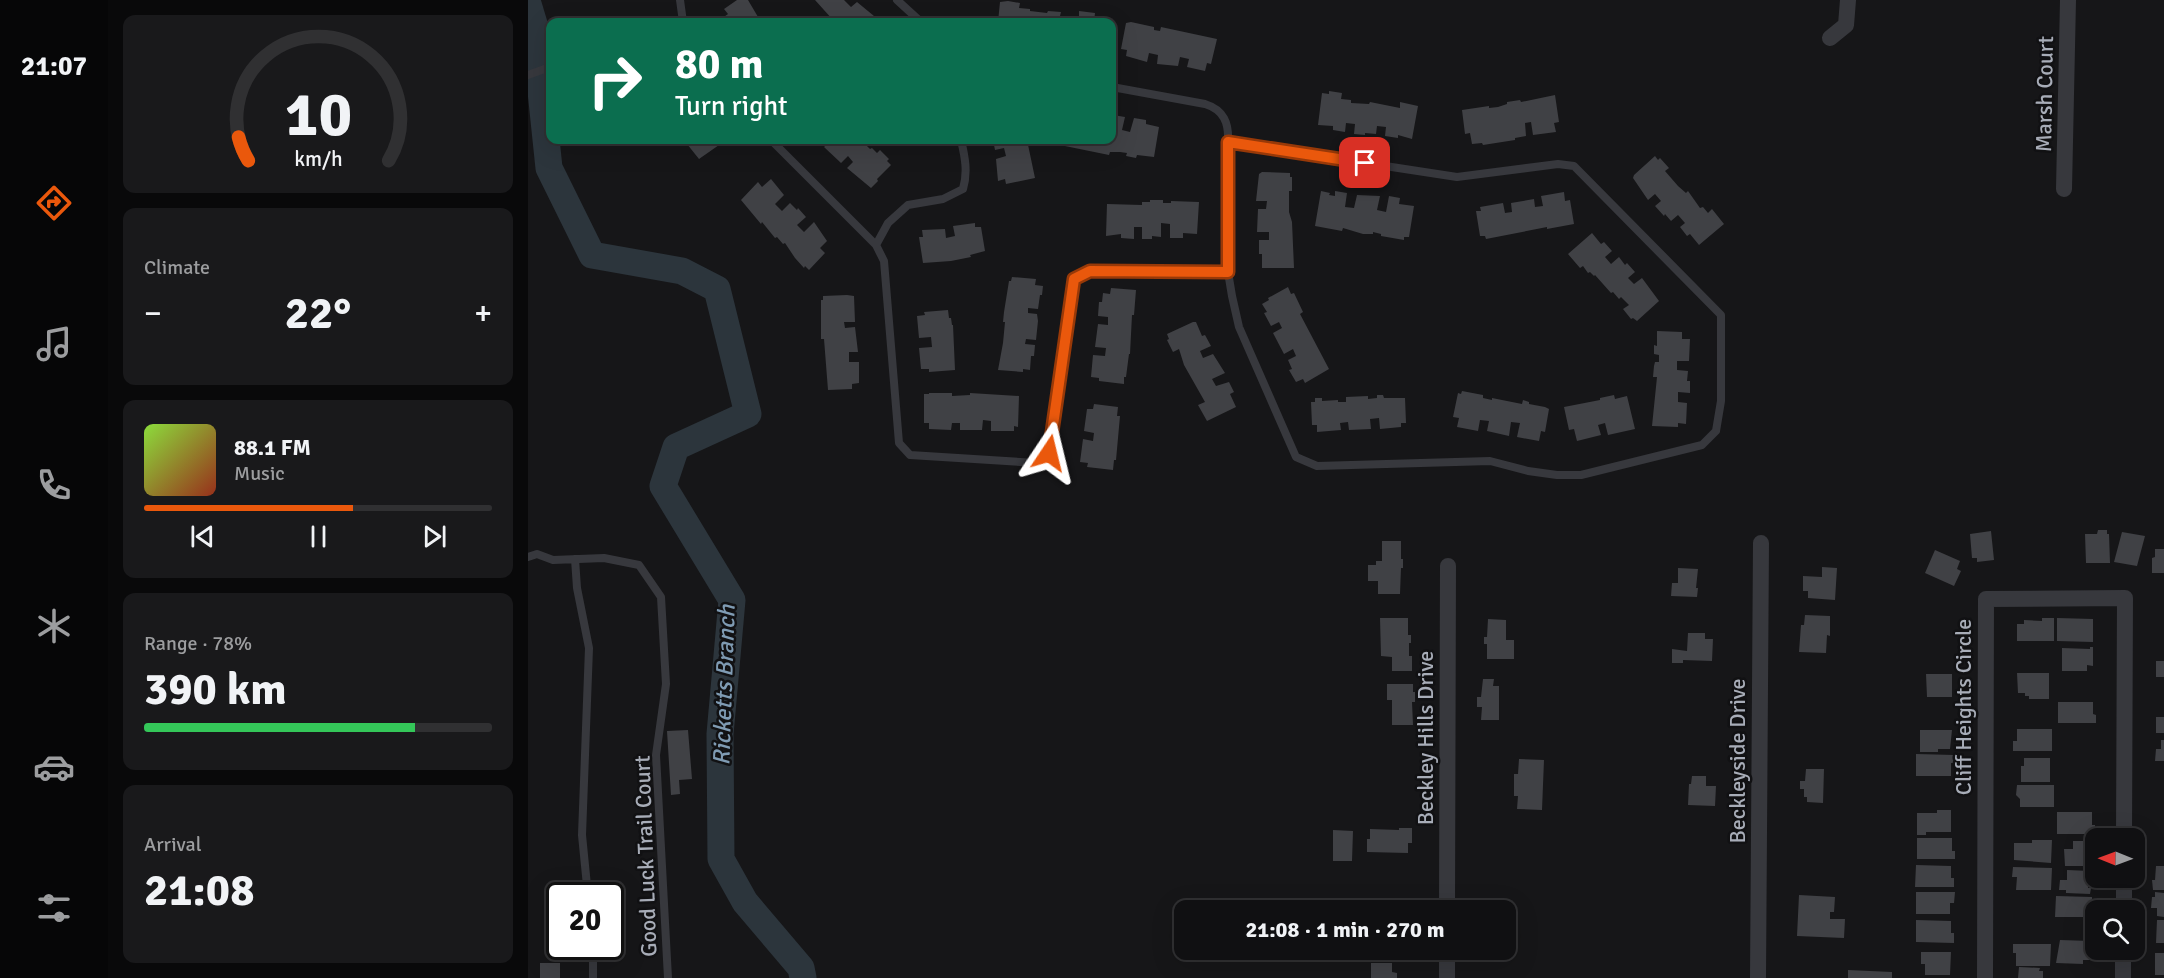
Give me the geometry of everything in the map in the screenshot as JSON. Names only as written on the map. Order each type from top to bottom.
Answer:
[{"type":"street","points":[[1830,38],[1846,25],[1848,0]]},
{"type":"street","name":"Marsh Court","points":[[2064,189],[2068,0]]},
{"type":"street","name":"Beckleyside Drive","points":[[1758,978],[1761,543]]},
{"type":"street","name":"Beckley Hills Drive","points":[[1447,900],[1448,566]]},
{"type":"street","name":"Cliff Heights Circle","points":[[1985,978],[1986,599],[2124,598],[2124,828]]},
{"type":"street","points":[[1447,960],[1447,978]]},
{"type":"street","points":[[2123,978],[2124,960]]},
{"type":"lane","points":[[680,0],[682,18]]},
{"type":"lane","points":[[897,0],[917,18]]},
{"type":"lane","points":[[528,75],[546,68]]},
{"type":"lane","points":[[1116,88],[1211,106],[1219,110],[1226,120],[1228,272],[1239,327],[1296,457],[1317,466],[1490,461],[1557,476],[1581,476],[1702,445],[1716,431],[1721,401],[1721,315],[1575,166],[1558,164],[1457,177],[1228,142]]},
{"type":"lane","points":[[775,144],[876,245],[884,261],[899,442],[910,455],[1036,463],[1049,453],[1074,279],[1081,274],[1090,271],[1228,272]]},
{"type":"lane","points":[[876,245],[888,223],[908,205],[943,199],[963,189],[967,176],[962,144]]},
{"type":"lane","name":"Good Luck Trail Court","points":[[528,557],[537,554],[553,560],[604,558],[639,565],[661,597],[666,684],[656,755],[668,978]]},
{"type":"lane","points":[[575,559],[577,588],[589,648],[582,835],[587,882]]},
{"type":"lane","points":[[593,960],[593,978]]},
{"type":"building","points":[[737,0],[748,0],[759,18],[722,18],[728,14],[724,9]]},
{"type":"building","points":[[815,0],[844,0],[851,7],[857,2],[874,16],[872,18],[831,18]]},
{"type":"building","points":[[1000,2],[1020,3],[1019,8],[1030,9],[1030,11],[1061,12],[1060,16],[1079,18],[998,18]]},
{"type":"building","points":[[1079,11],[1095,13],[1094,18],[1079,18]]},
{"type":"building","points":[[1126,23],[1154,27],[1154,30],[1160,31],[1161,27],[1217,39],[1211,64],[1207,63],[1205,71],[1187,67],[1189,59],[1180,57],[1178,66],[1157,64],[1158,55],[1149,53],[1147,62],[1126,56],[1127,50],[1121,49]]},
{"type":"building","points":[[1329,91],[1342,93],[1341,99],[1351,100],[1351,103],[1369,104],[1370,102],[1400,108],[1400,102],[1418,106],[1412,139],[1398,135],[1398,138],[1385,136],[1386,127],[1377,126],[1376,134],[1365,133],[1365,135],[1354,134],[1355,124],[1346,123],[1345,132],[1333,130],[1333,126],[1318,125],[1322,93],[1329,94]]},
{"type":"building","points":[[1555,95],[1559,122],[1554,123],[1556,132],[1533,135],[1531,122],[1525,123],[1526,136],[1483,145],[1482,143],[1472,144],[1470,133],[1465,134],[1462,110],[1498,107],[1507,102],[1520,100],[1521,102]]},
{"type":"building","points":[[1116,116],[1125,117],[1122,130],[1130,132],[1134,118],[1146,120],[1146,124],[1159,127],[1154,157],[1137,155],[1136,158],[1120,152],[1110,152],[1109,155],[1060,145],[1116,144]]},
{"type":"building","points":[[687,144],[719,145],[699,159]]},
{"type":"building","points":[[827,144],[865,144],[877,153],[880,150],[889,159],[887,161],[891,165],[871,188],[847,168],[853,162],[848,156],[841,163],[824,147]]},
{"type":"building","points":[[994,144],[1028,144],[1035,178],[1006,184],[1005,179],[998,181],[996,159],[1006,156],[1004,148],[995,150]]},
{"type":"building","points":[[1655,156],[1669,168],[1665,171],[1686,193],[1688,191],[1700,208],[1703,207],[1708,213],[1712,209],[1724,224],[1699,245],[1680,227],[1685,223],[1678,215],[1671,221],[1665,214],[1664,216],[1655,206],[1661,201],[1655,194],[1648,200],[1633,178]]},
{"type":"building","points":[[1262,172],[1290,173],[1292,177],[1289,212],[1292,222],[1294,268],[1262,268],[1259,240],[1269,240],[1269,232],[1257,232],[1258,209],[1266,209],[1267,201],[1256,201],[1259,174]]},
{"type":"building","points":[[771,179],[784,195],[775,204],[782,211],[790,203],[797,210],[798,208],[806,217],[797,225],[804,232],[814,222],[827,241],[820,248],[825,253],[809,270],[795,258],[785,243],[775,238],[762,222],[761,224],[741,200],[758,182],[762,187]]},
{"type":"building","points":[[1321,191],[1335,196],[1335,191],[1347,193],[1345,207],[1354,208],[1357,195],[1380,196],[1377,210],[1386,212],[1389,196],[1400,198],[1399,204],[1414,206],[1409,237],[1404,237],[1404,240],[1381,236],[1373,232],[1373,234],[1363,234],[1343,228],[1342,231],[1315,226]]},
{"type":"building","points":[[1564,192],[1565,201],[1570,200],[1574,224],[1486,239],[1485,236],[1480,236],[1476,211],[1481,211],[1480,207],[1503,203],[1505,213],[1512,212],[1511,203],[1534,199],[1535,207],[1543,206],[1541,196]]},
{"type":"building","points":[[1150,200],[1163,200],[1163,203],[1199,202],[1197,234],[1183,233],[1183,238],[1170,238],[1170,224],[1161,223],[1161,237],[1152,236],[1152,239],[1142,239],[1142,227],[1134,227],[1134,239],[1121,238],[1121,234],[1106,236],[1107,204],[1142,205],[1142,202],[1150,202]]},
{"type":"building","points":[[975,223],[975,227],[981,227],[985,251],[970,255],[971,257],[951,261],[923,263],[919,237],[923,237],[922,230],[945,229],[946,238],[955,236],[953,226]]},
{"type":"building","points":[[1592,233],[1601,244],[1604,242],[1612,251],[1605,257],[1611,264],[1619,257],[1625,265],[1627,263],[1635,272],[1628,278],[1634,284],[1642,278],[1659,301],[1637,321],[1631,319],[1623,309],[1629,305],[1621,297],[1619,299],[1613,292],[1611,293],[1595,275],[1588,273],[1583,266],[1580,268],[1568,254]]},
{"type":"building","points":[[1012,277],[1036,279],[1035,285],[1043,286],[1038,309],[1028,308],[1028,313],[1037,314],[1038,321],[1036,340],[1026,339],[1025,344],[1035,345],[1034,356],[1031,356],[1030,370],[1023,369],[1023,372],[998,370],[1003,343],[1004,312],[1009,281]]},
{"type":"building","points":[[1288,287],[1291,294],[1294,293],[1303,312],[1300,314],[1329,369],[1305,383],[1303,379],[1296,382],[1289,370],[1292,369],[1288,360],[1296,356],[1293,349],[1284,354],[1273,333],[1282,328],[1279,322],[1271,326],[1262,304]]},
{"type":"building","points":[[1111,288],[1136,290],[1130,354],[1124,384],[1099,381],[1099,378],[1091,377],[1093,355],[1105,356],[1106,348],[1095,347],[1098,324],[1108,325],[1108,317],[1098,316],[1099,302],[1102,302],[1103,293],[1110,294]]},
{"type":"building","points":[[823,296],[854,296],[855,322],[844,322],[845,328],[855,327],[858,352],[849,352],[849,362],[859,362],[859,383],[852,384],[852,389],[828,390],[824,339],[821,339],[821,300]]},
{"type":"building","points":[[948,310],[953,325],[955,370],[929,372],[929,369],[921,369],[919,348],[932,347],[931,337],[919,338],[917,316],[925,315],[924,312]]},
{"type":"building","points":[[1196,322],[1202,336],[1205,335],[1211,346],[1200,351],[1203,358],[1213,354],[1225,373],[1212,379],[1216,386],[1229,382],[1234,392],[1230,394],[1236,407],[1207,421],[1198,405],[1205,402],[1184,365],[1179,349],[1173,352],[1167,340],[1169,339],[1167,334]]},
{"type":"building","points":[[1657,331],[1682,332],[1682,339],[1690,339],[1689,361],[1677,361],[1677,370],[1688,371],[1687,381],[1690,381],[1690,393],[1678,392],[1678,402],[1687,403],[1686,424],[1678,423],[1678,427],[1652,426],[1657,377],[1653,377],[1654,366],[1655,362],[1659,362],[1659,355],[1654,354],[1654,345],[1657,346]]},
{"type":"building","points":[[1462,391],[1483,395],[1483,398],[1492,400],[1492,398],[1522,404],[1523,400],[1529,404],[1545,407],[1549,409],[1545,432],[1541,431],[1539,441],[1517,437],[1520,423],[1511,422],[1509,436],[1487,431],[1489,421],[1480,420],[1478,431],[1457,427],[1459,418],[1453,417],[1458,393],[1461,394]]},
{"type":"building","points":[[952,393],[952,396],[970,395],[970,393],[1019,396],[1018,427],[1014,426],[1014,431],[991,431],[991,421],[983,420],[982,430],[960,430],[960,423],[952,423],[951,430],[929,429],[929,423],[924,423],[924,394]]},
{"type":"building","points":[[1377,395],[1383,395],[1384,398],[1405,398],[1406,423],[1401,423],[1401,427],[1380,429],[1379,418],[1370,419],[1371,429],[1349,430],[1348,422],[1340,423],[1341,430],[1317,432],[1317,425],[1312,425],[1311,402],[1315,402],[1315,398],[1322,398],[1322,401],[1346,402],[1346,397],[1368,396],[1368,399],[1377,398]]},
{"type":"building","points":[[1614,395],[1615,399],[1627,396],[1635,429],[1608,435],[1605,423],[1598,425],[1601,435],[1577,441],[1574,429],[1569,430],[1564,407]]},
{"type":"building","points":[[1094,404],[1118,407],[1117,416],[1120,416],[1113,470],[1087,467],[1088,463],[1080,462],[1083,439],[1093,441],[1094,433],[1084,431],[1087,409],[1093,409]]},
{"type":"building","points":[[2098,530],[2107,530],[2109,534],[2110,563],[2086,563],[2085,534],[2097,534]]},
{"type":"building","points":[[1991,531],[1994,560],[1977,562],[1977,558],[1972,558],[1970,534]]},
{"type":"building","points":[[2122,532],[2145,536],[2137,566],[2114,562]]},
{"type":"building","points":[[1382,541],[1401,541],[1403,568],[1401,568],[1400,594],[1378,594],[1378,581],[1368,581],[1368,565],[1376,565],[1376,561],[1382,561]]},
{"type":"building","points":[[2155,549],[2164,549],[2164,573],[2152,573],[2152,558],[2155,557]]},
{"type":"building","points":[[1935,550],[1960,561],[1957,569],[1961,571],[1954,586],[1925,573]]},
{"type":"building","points":[[1822,567],[1837,568],[1835,600],[1808,598],[1808,591],[1803,591],[1803,576],[1822,577]]},
{"type":"building","points":[[1678,568],[1698,569],[1697,597],[1671,596],[1672,583],[1678,583]]},
{"type":"building","points":[[1805,615],[1830,616],[1830,636],[1827,635],[1826,653],[1799,652],[1801,625],[1804,625]]},
{"type":"building","points":[[1380,618],[1408,618],[1408,635],[1411,635],[1409,656],[1412,656],[1412,671],[1392,671],[1392,657],[1381,656]]},
{"type":"building","points":[[2042,618],[2054,618],[2054,641],[2017,641],[2017,624],[2024,624],[2024,620],[2042,621]]},
{"type":"building","points":[[2057,618],[2093,619],[2093,642],[2057,641]]},
{"type":"building","points":[[1488,619],[1506,620],[1506,640],[1514,640],[1514,659],[1487,659],[1487,644],[1484,644],[1484,637],[1487,637]]},
{"type":"building","points":[[1688,633],[1705,633],[1705,639],[1713,639],[1712,661],[1683,660],[1683,663],[1672,663],[1672,649],[1687,651]]},
{"type":"building","points":[[2093,647],[2093,666],[2087,665],[2087,671],[2062,671],[2062,648],[2090,649]]},
{"type":"building","points":[[2156,661],[2164,661],[2164,677],[2156,677]]},
{"type":"building","points":[[2017,673],[2049,673],[2049,699],[2029,699],[2025,693],[2018,693]]},
{"type":"building","points":[[1926,674],[1952,674],[1952,697],[1927,697]]},
{"type":"building","points":[[1483,679],[1494,679],[1493,686],[1499,686],[1499,720],[1481,720],[1482,707],[1477,707],[1477,697],[1481,697]]},
{"type":"building","points":[[1387,684],[1413,684],[1415,702],[1412,702],[1413,725],[1392,725],[1392,700],[1387,700]]},
{"type":"building","points":[[2058,702],[2093,702],[2096,723],[2058,723]]},
{"type":"building","points":[[2156,717],[2164,717],[2164,733],[2156,733]]},
{"type":"building","points":[[2017,729],[2052,729],[2052,751],[2013,751],[2013,741],[2017,741]]},
{"type":"building","points":[[688,730],[692,779],[679,780],[680,794],[671,795],[667,731]]},
{"type":"building","points":[[1920,730],[1952,730],[1950,749],[1920,752]]},
{"type":"building","points":[[2161,740],[2164,740],[2164,761],[2155,761],[2156,749],[2161,749]]},
{"type":"building","points":[[1916,754],[1954,755],[1955,763],[1951,763],[1951,776],[1916,776]]},
{"type":"building","points":[[2024,758],[2050,758],[2050,782],[2021,782],[2021,766],[2024,766]]},
{"type":"building","points":[[1519,759],[1544,760],[1542,810],[1517,809],[1518,796],[1514,796],[1514,774],[1518,774]]},
{"type":"building","points":[[1806,769],[1824,769],[1823,803],[1807,802],[1804,789],[1800,789],[1800,781],[1805,781]]},
{"type":"building","points":[[1692,776],[1706,776],[1706,786],[1716,786],[1715,806],[1688,805],[1689,784],[1691,784]]},
{"type":"building","points":[[2017,785],[2054,785],[2054,807],[2020,807],[2020,799],[2016,795]]},
{"type":"building","points":[[1937,810],[1951,810],[1951,832],[1926,832],[1926,835],[1917,835],[1917,813],[1937,813]]},
{"type":"building","points":[[2057,812],[2092,812],[2092,825],[2095,825],[2095,828],[2085,828],[2085,834],[2057,834]]},
{"type":"building","points":[[1399,828],[1412,828],[1412,843],[1408,843],[1408,853],[1367,852],[1370,829],[1399,830]]},
{"type":"building","points":[[1333,830],[1353,831],[1352,861],[1333,861]]},
{"type":"building","points":[[1917,838],[1952,838],[1952,851],[1955,851],[1955,859],[1917,859]]},
{"type":"building","points":[[2032,840],[2052,840],[2051,863],[2014,860],[2014,843],[2032,843]]},
{"type":"building","points":[[2073,841],[2085,841],[2085,866],[2065,866],[2064,849],[2073,849]]},
{"type":"building","points":[[1916,865],[1951,866],[1954,887],[1915,887]]},
{"type":"building","points":[[2156,866],[2164,866],[2164,890],[2153,890],[2152,880],[2155,880]]},
{"type":"building","points":[[2013,867],[2052,868],[2051,890],[2016,890],[2017,877],[2012,877]]},
{"type":"building","points":[[2067,870],[2085,871],[2085,888],[2091,888],[2090,894],[2066,893],[2066,890],[2059,890],[2060,880],[2067,880]]},
{"type":"building","points":[[1916,892],[1955,892],[1954,903],[1950,903],[1950,914],[1916,914]]},
{"type":"building","points":[[2155,892],[2164,893],[2164,917],[2157,916],[2157,908],[2151,908]]},
{"type":"building","points":[[1799,895],[1835,897],[1834,912],[1830,912],[1830,919],[1845,919],[1844,938],[1797,936]]},
{"type":"building","points":[[2056,896],[2092,897],[2092,900],[2085,900],[2085,917],[2055,917]]},
{"type":"building","points":[[1916,920],[1951,921],[1954,943],[1916,942]]},
{"type":"building","points":[[2157,920],[2164,920],[2164,943],[2156,943]]},
{"type":"building","points":[[2060,940],[2085,941],[2083,964],[2056,963]]},
{"type":"building","points":[[2013,944],[2051,944],[2050,966],[2016,966]]},
{"type":"building","points":[[1921,952],[1951,952],[1950,975],[1925,975],[1925,964],[1921,964]]},
{"type":"building","points":[[2155,953],[2164,953],[2164,975],[2155,975]]},
{"type":"building","points":[[540,963],[560,963],[560,978],[540,978]]},
{"type":"building","points":[[1371,963],[1392,963],[1392,972],[1397,973],[1397,978],[1371,978]]},
{"type":"building","points":[[2019,967],[2040,968],[2039,971],[2043,971],[2043,978],[2018,978]]},
{"type":"building","points":[[1848,970],[1892,972],[1892,978],[1848,978]]},
{"type":"waterway","name":"Ricketts Branch","points":[[528,4],[534,24],[546,139]]},
{"type":"waterway","name":"Ricketts Branch","points":[[546,144],[549,168],[592,255],[682,271],[717,289],[748,414],[676,447],[663,486],[732,600],[720,734],[721,859],[745,902],[801,968],[803,978]]},
{"type":"route","points":[[1049,453],[1074,279],[1090,271],[1228,272],[1228,142],[1365,163]]}]
